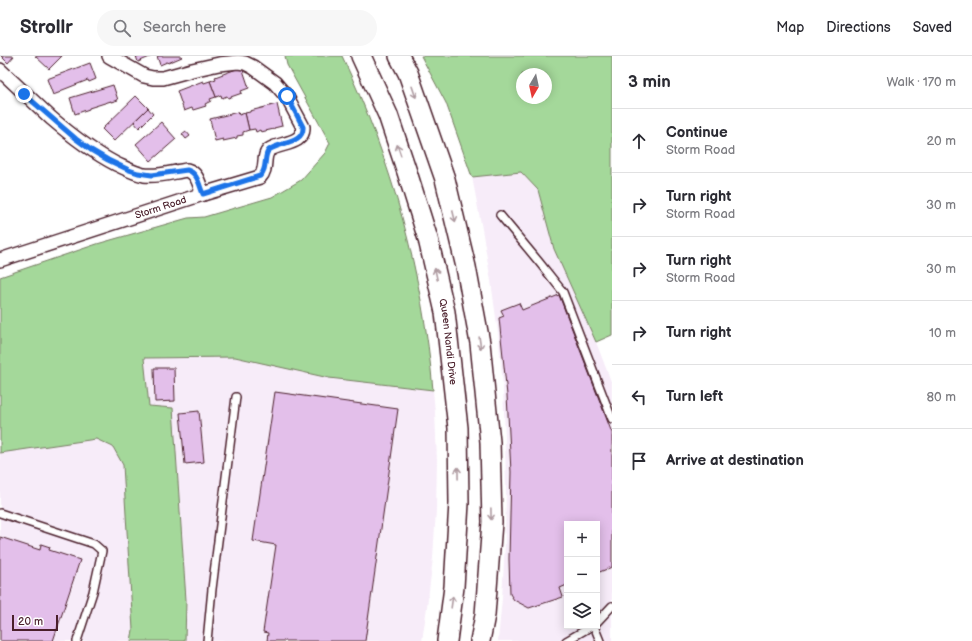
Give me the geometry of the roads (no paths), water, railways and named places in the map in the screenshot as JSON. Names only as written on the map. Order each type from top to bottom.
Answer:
[{"type":"main road","name":"Queen Nandi Drive","points":[[361,56],[388,115],[407,172],[428,239],[444,312],[458,428],[459,503],[454,587],[446,641]]},
{"type":"main road","points":[[399,56],[408,73],[445,179],[466,267],[480,343],[490,442],[492,522],[485,616],[480,641]]},
{"type":"street","name":"Storm Road","points":[[0,260],[260,176],[263,174],[265,169],[267,155],[270,150],[298,139],[304,130],[287,96],[275,83],[245,63],[238,62],[219,64],[163,78],[154,78],[144,76],[109,56]]},
{"type":"street","points":[[0,70],[24,94],[91,150],[108,160],[138,173],[152,175],[187,170],[191,171],[196,176],[203,194]]},
{"type":"lane","points":[[500,215],[563,292],[612,419]]},
{"type":"lane","points":[[207,641],[236,398]]},
{"type":"lane","points":[[0,513],[94,544],[102,551],[93,592],[79,641]]},
{"type":"lane","points":[[600,619],[612,606]]},
{"type":"lane","points":[[566,641],[588,629]]},
{"type":"lane","points":[[594,629],[600,641]]}]
